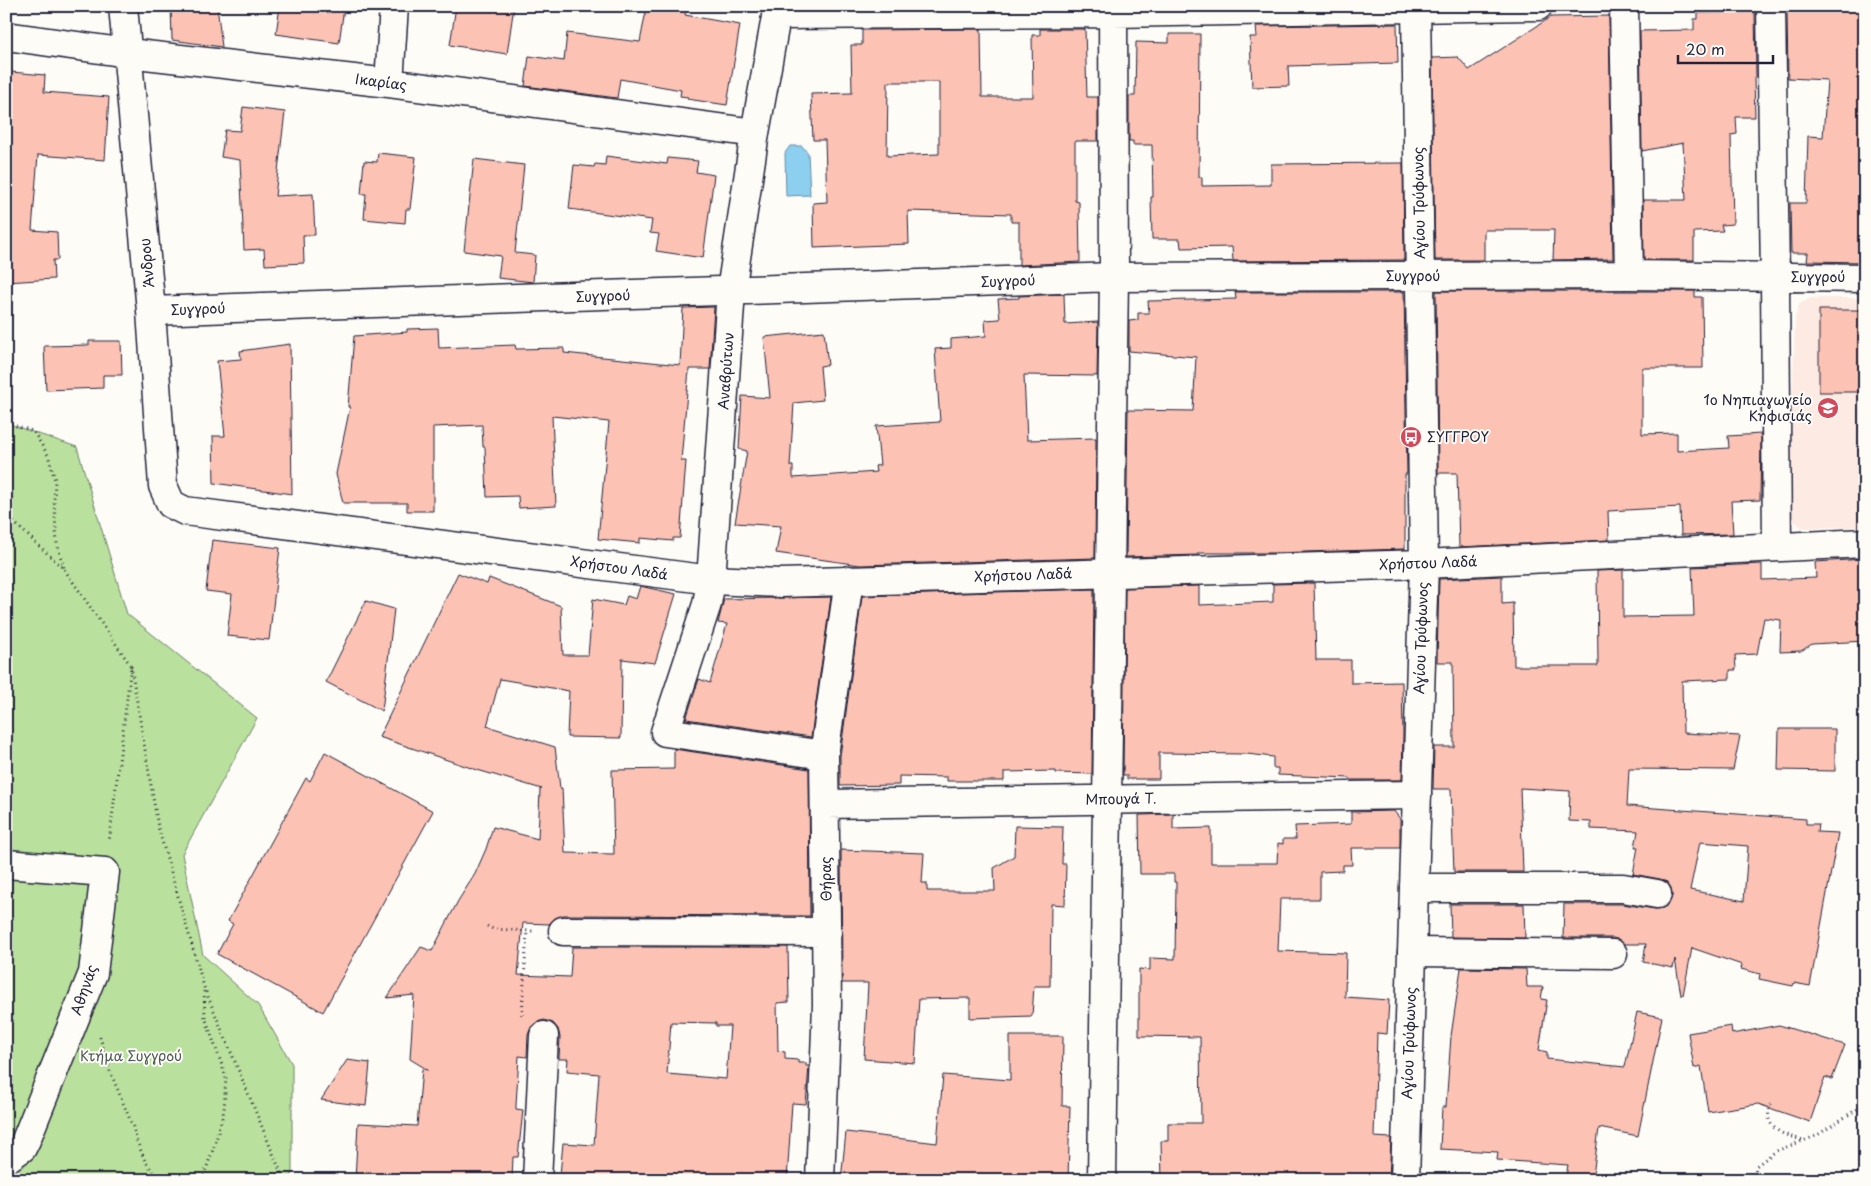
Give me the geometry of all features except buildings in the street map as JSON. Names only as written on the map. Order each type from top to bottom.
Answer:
[{"type":"street","name":"Άνδρου","points":[[123,6],[151,311],[163,486],[171,504],[185,511]]},
{"type":"street","points":[[389,83],[394,6]]},
{"type":"street","points":[[777,10],[1113,10],[1538,6]]},
{"type":"street","points":[[1624,6],[1629,275]]},
{"type":"street","points":[[1771,6],[1777,547]]},
{"type":"street","name":"Αγίου Τρύφωνος","points":[[1405,1180],[1424,564],[1416,8]]},
{"type":"street","name":"Αναβρύτων","points":[[777,10],[755,133],[731,292],[711,580],[707,604],[665,732],[824,755]]},
{"type":"street","points":[[1102,1180],[1114,277],[1113,10]]},
{"type":"street","name":"Ικαρίας","points":[[6,36],[128,53],[389,83],[755,133]]},
{"type":"street","name":"Συγγρού","points":[[151,311],[1114,277],[1629,275],[1865,278]]},
{"type":"street","name":"Χρήστου Λαδά","points":[[185,511],[711,580],[781,584],[849,580],[1424,564],[1865,543]]},
{"type":"street","name":"Θήρας","points":[[820,1180],[828,1005],[824,755],[849,580]]},
{"type":"street","name":"Μπουγά Τ.","points":[[826,804],[1416,795]]},
{"type":"street","points":[[6,864],[105,872]]},
{"type":"street","name":"Αθηνάς","points":[[6,1159],[22,1148],[26,1140],[93,973],[105,872]]},
{"type":"street","points":[[1414,888],[1623,888],[1657,894]]},
{"type":"street","points":[[563,931],[827,932]]},
{"type":"street","points":[[1412,952],[1613,954]]},
{"type":"street","points":[[537,1180],[544,1036]]},
{"type":"path","points":[[6,423],[33,431],[48,456],[55,480],[54,502],[57,544],[64,569]]},
{"type":"path","points":[[6,515],[64,569],[131,666],[158,828],[204,987],[284,1180]]},
{"type":"path","points":[[105,872],[131,666]]},
{"type":"path","points":[[487,926],[493,929],[563,931]]},
{"type":"path","points":[[526,931],[522,1015],[524,1020],[544,1036]]},
{"type":"path","points":[[202,1180],[224,1110],[226,1077],[205,1017],[204,987]]},
{"type":"path","points":[[100,1036],[110,1071],[145,1161],[159,1180]]},
{"type":"path","points":[[1771,1104],[1767,1113],[1769,1121],[1773,1126],[1785,1134],[1806,1140]]},
{"type":"path","points":[[1754,1180],[1756,1166],[1776,1151],[1816,1136],[1865,1104]]},
{"type":"shaded area","name":"1ο Νηπιαγωγείο Κηφισιάς","points":[[1811,298],[1865,298],[1865,527],[1803,528],[1793,521],[1789,499],[1795,317],[1799,304]]},
{"type":"green space","name":"Κτήμα Συγγρού","points":[[6,423],[77,447],[127,614],[257,718],[182,854],[203,955],[258,1005],[292,1064],[292,1172],[290,1180],[6,1180]]},
{"type":"water","points":[[790,146],[802,146],[808,153],[810,195],[786,196],[785,153]]},
{"type":"place","name":"1ο Νηπιαγωγείο Κηφισιάς","points":[[1828,408]]},
{"type":"place","name":"ΣΥΓΓΡΟΥ","points":[[1411,437]]}]
